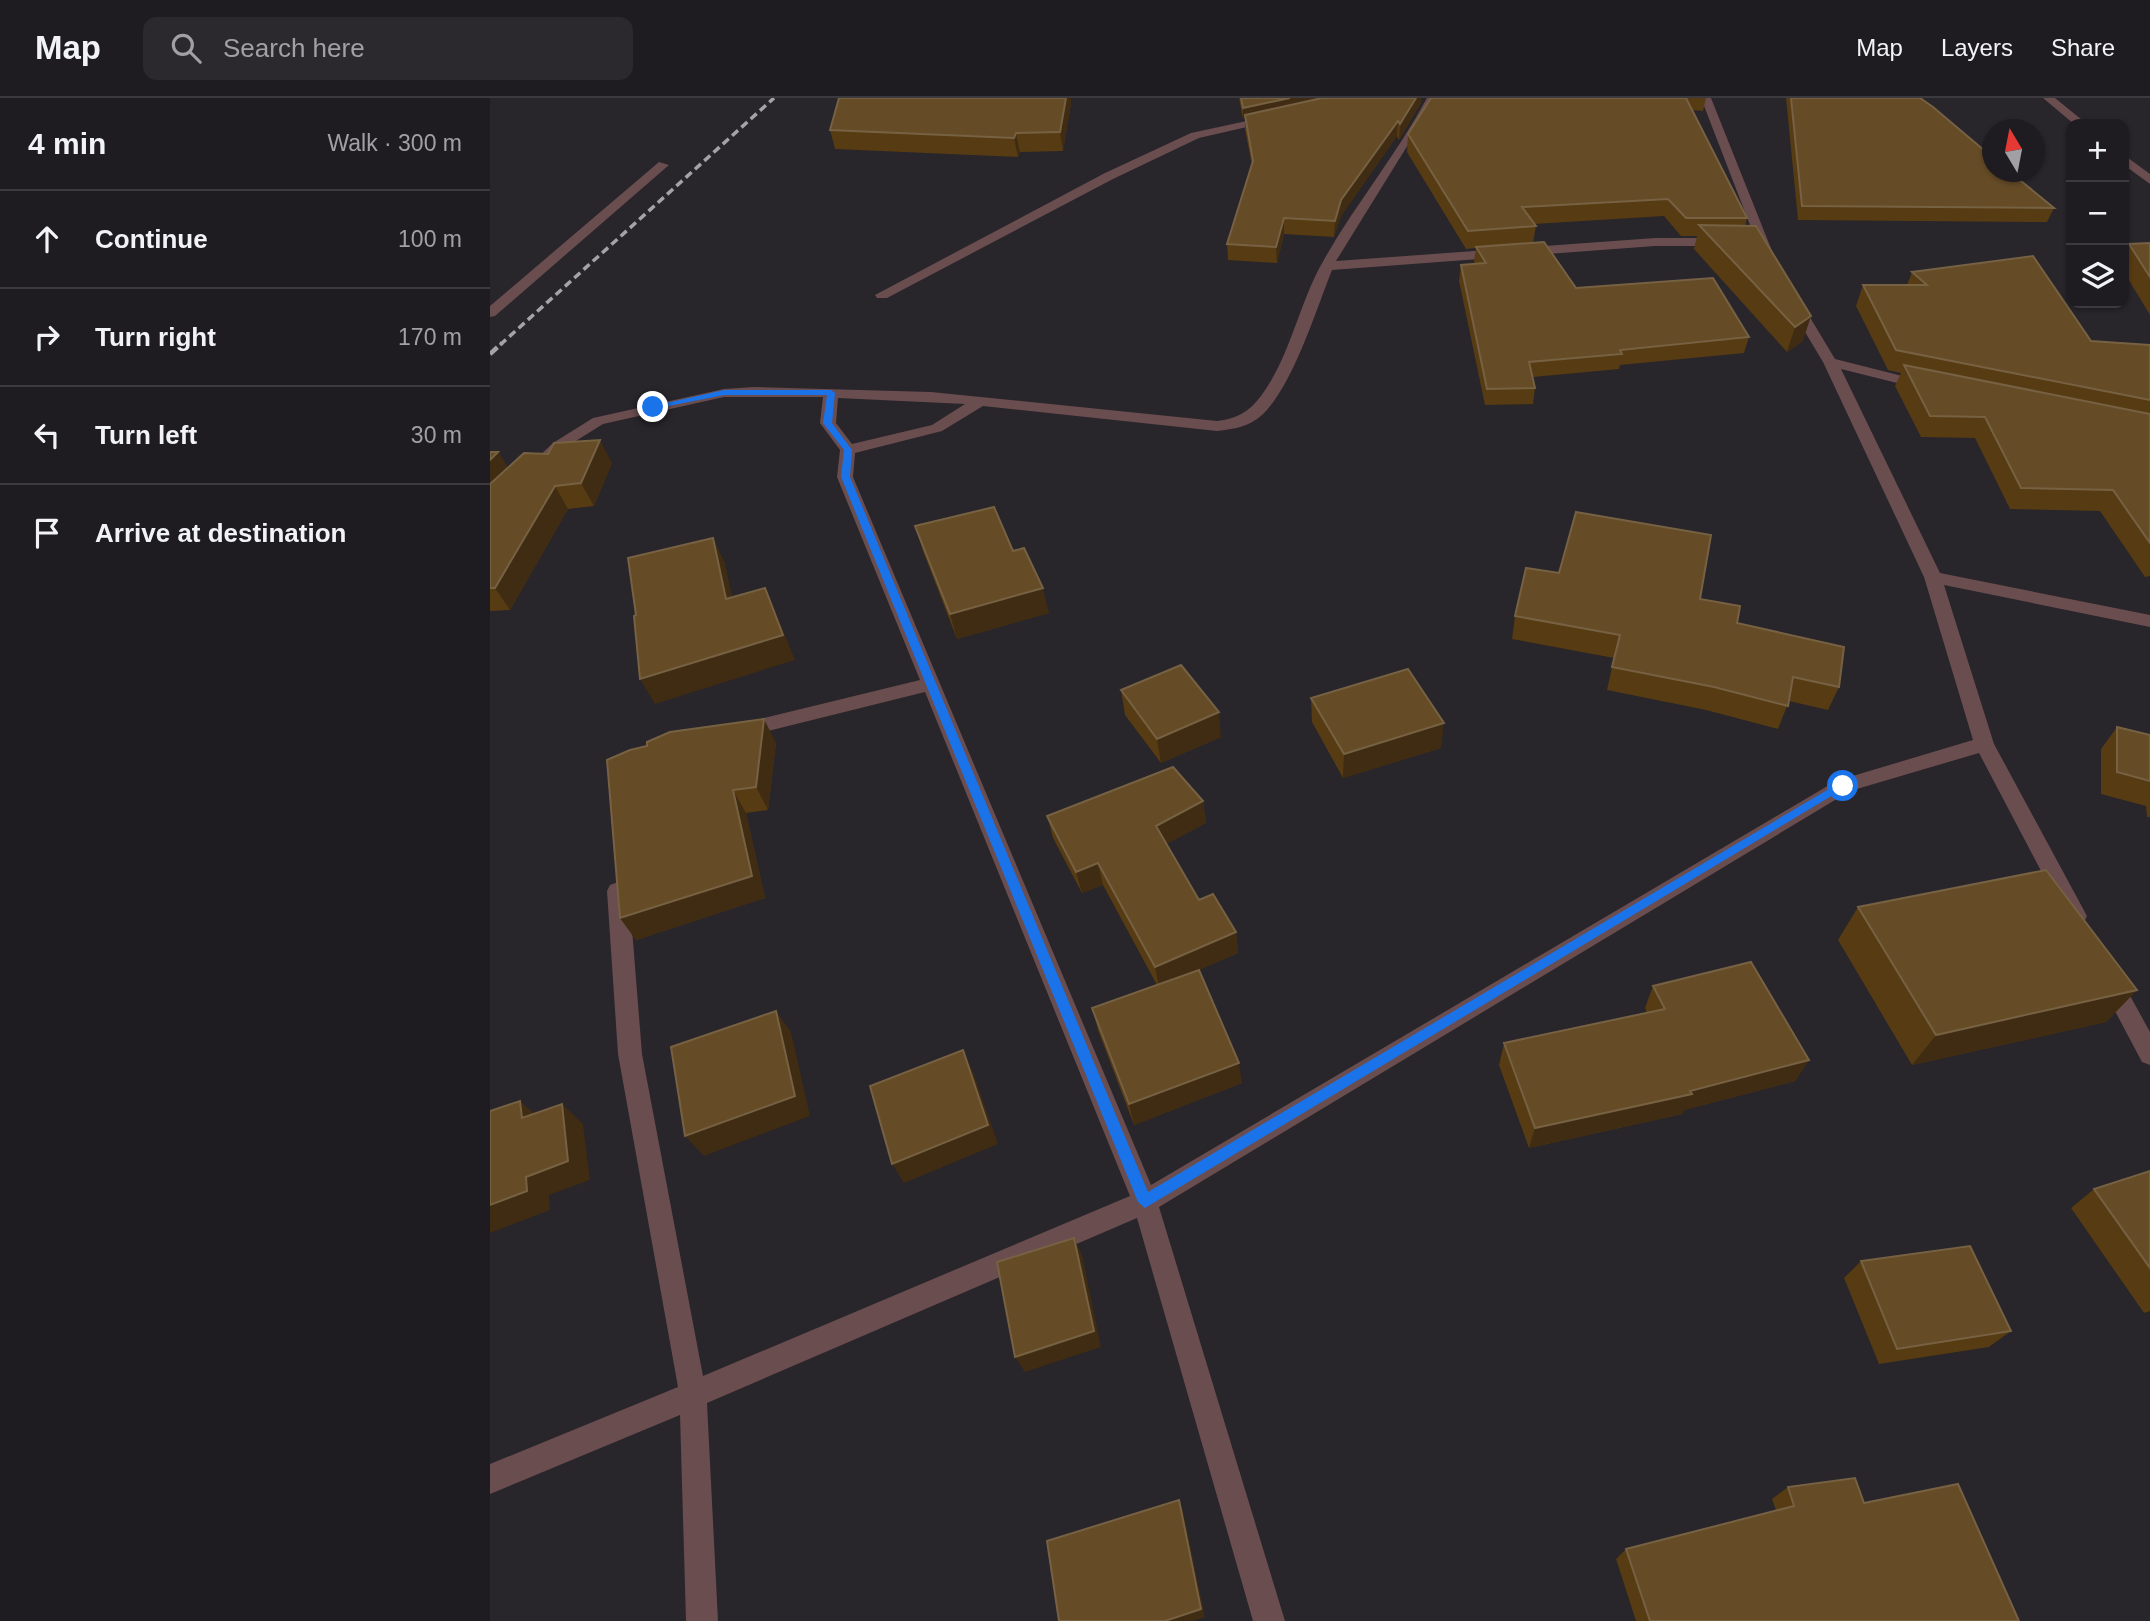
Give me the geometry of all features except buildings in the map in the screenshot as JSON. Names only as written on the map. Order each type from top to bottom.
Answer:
[{"type":"street","points":[[533,469],[558,446],[598,421],[724,393],[931,396],[1217,426],[1237,424],[1256,412],[1269,396],[1289,359],[1327,266],[1432,98]]},
{"type":"street","points":[[1706,98],[1750,243],[1773,266]]},
{"type":"street","points":[[2048,98],[2075,119]]},
{"type":"street","points":[[882,295],[1097,182],[1195,135],[1291,114]]},
{"type":"street","points":[[2129,163],[2150,180]]},
{"type":"street","points":[[490,313],[663,165]]},
{"type":"street","points":[[1327,266],[1655,242],[1750,243]]},
{"type":"street","points":[[1787,290],[1830,362],[1933,577],[1984,744],[2086,935]]},
{"type":"street","points":[[1830,362],[1937,388]]},
{"type":"street","points":[[831,393],[828,423],[848,450],[845,477],[1145,1202],[1269,1621]]},
{"type":"street","points":[[848,450],[937,428],[981,401]]},
{"type":"street","points":[[1933,577],[2150,621]]},
{"type":"street","points":[[724,734],[932,684]]},
{"type":"street","points":[[490,1479],[1145,1202],[1843,786],[1984,744]]},
{"type":"street","points":[[617,874],[630,1054],[693,1395],[702,1621]]},
{"type":"street","points":[[2099,959],[2150,1055]]},
{"type":"railway","points":[[500,345],[774,98]]},
{"type":"railway","points":[[490,354],[502,343]]},
{"type":"route","points":[[653,407],[724,393],[831,393],[828,423],[848,450],[845,477],[1145,1202],[1843,786]]}]
